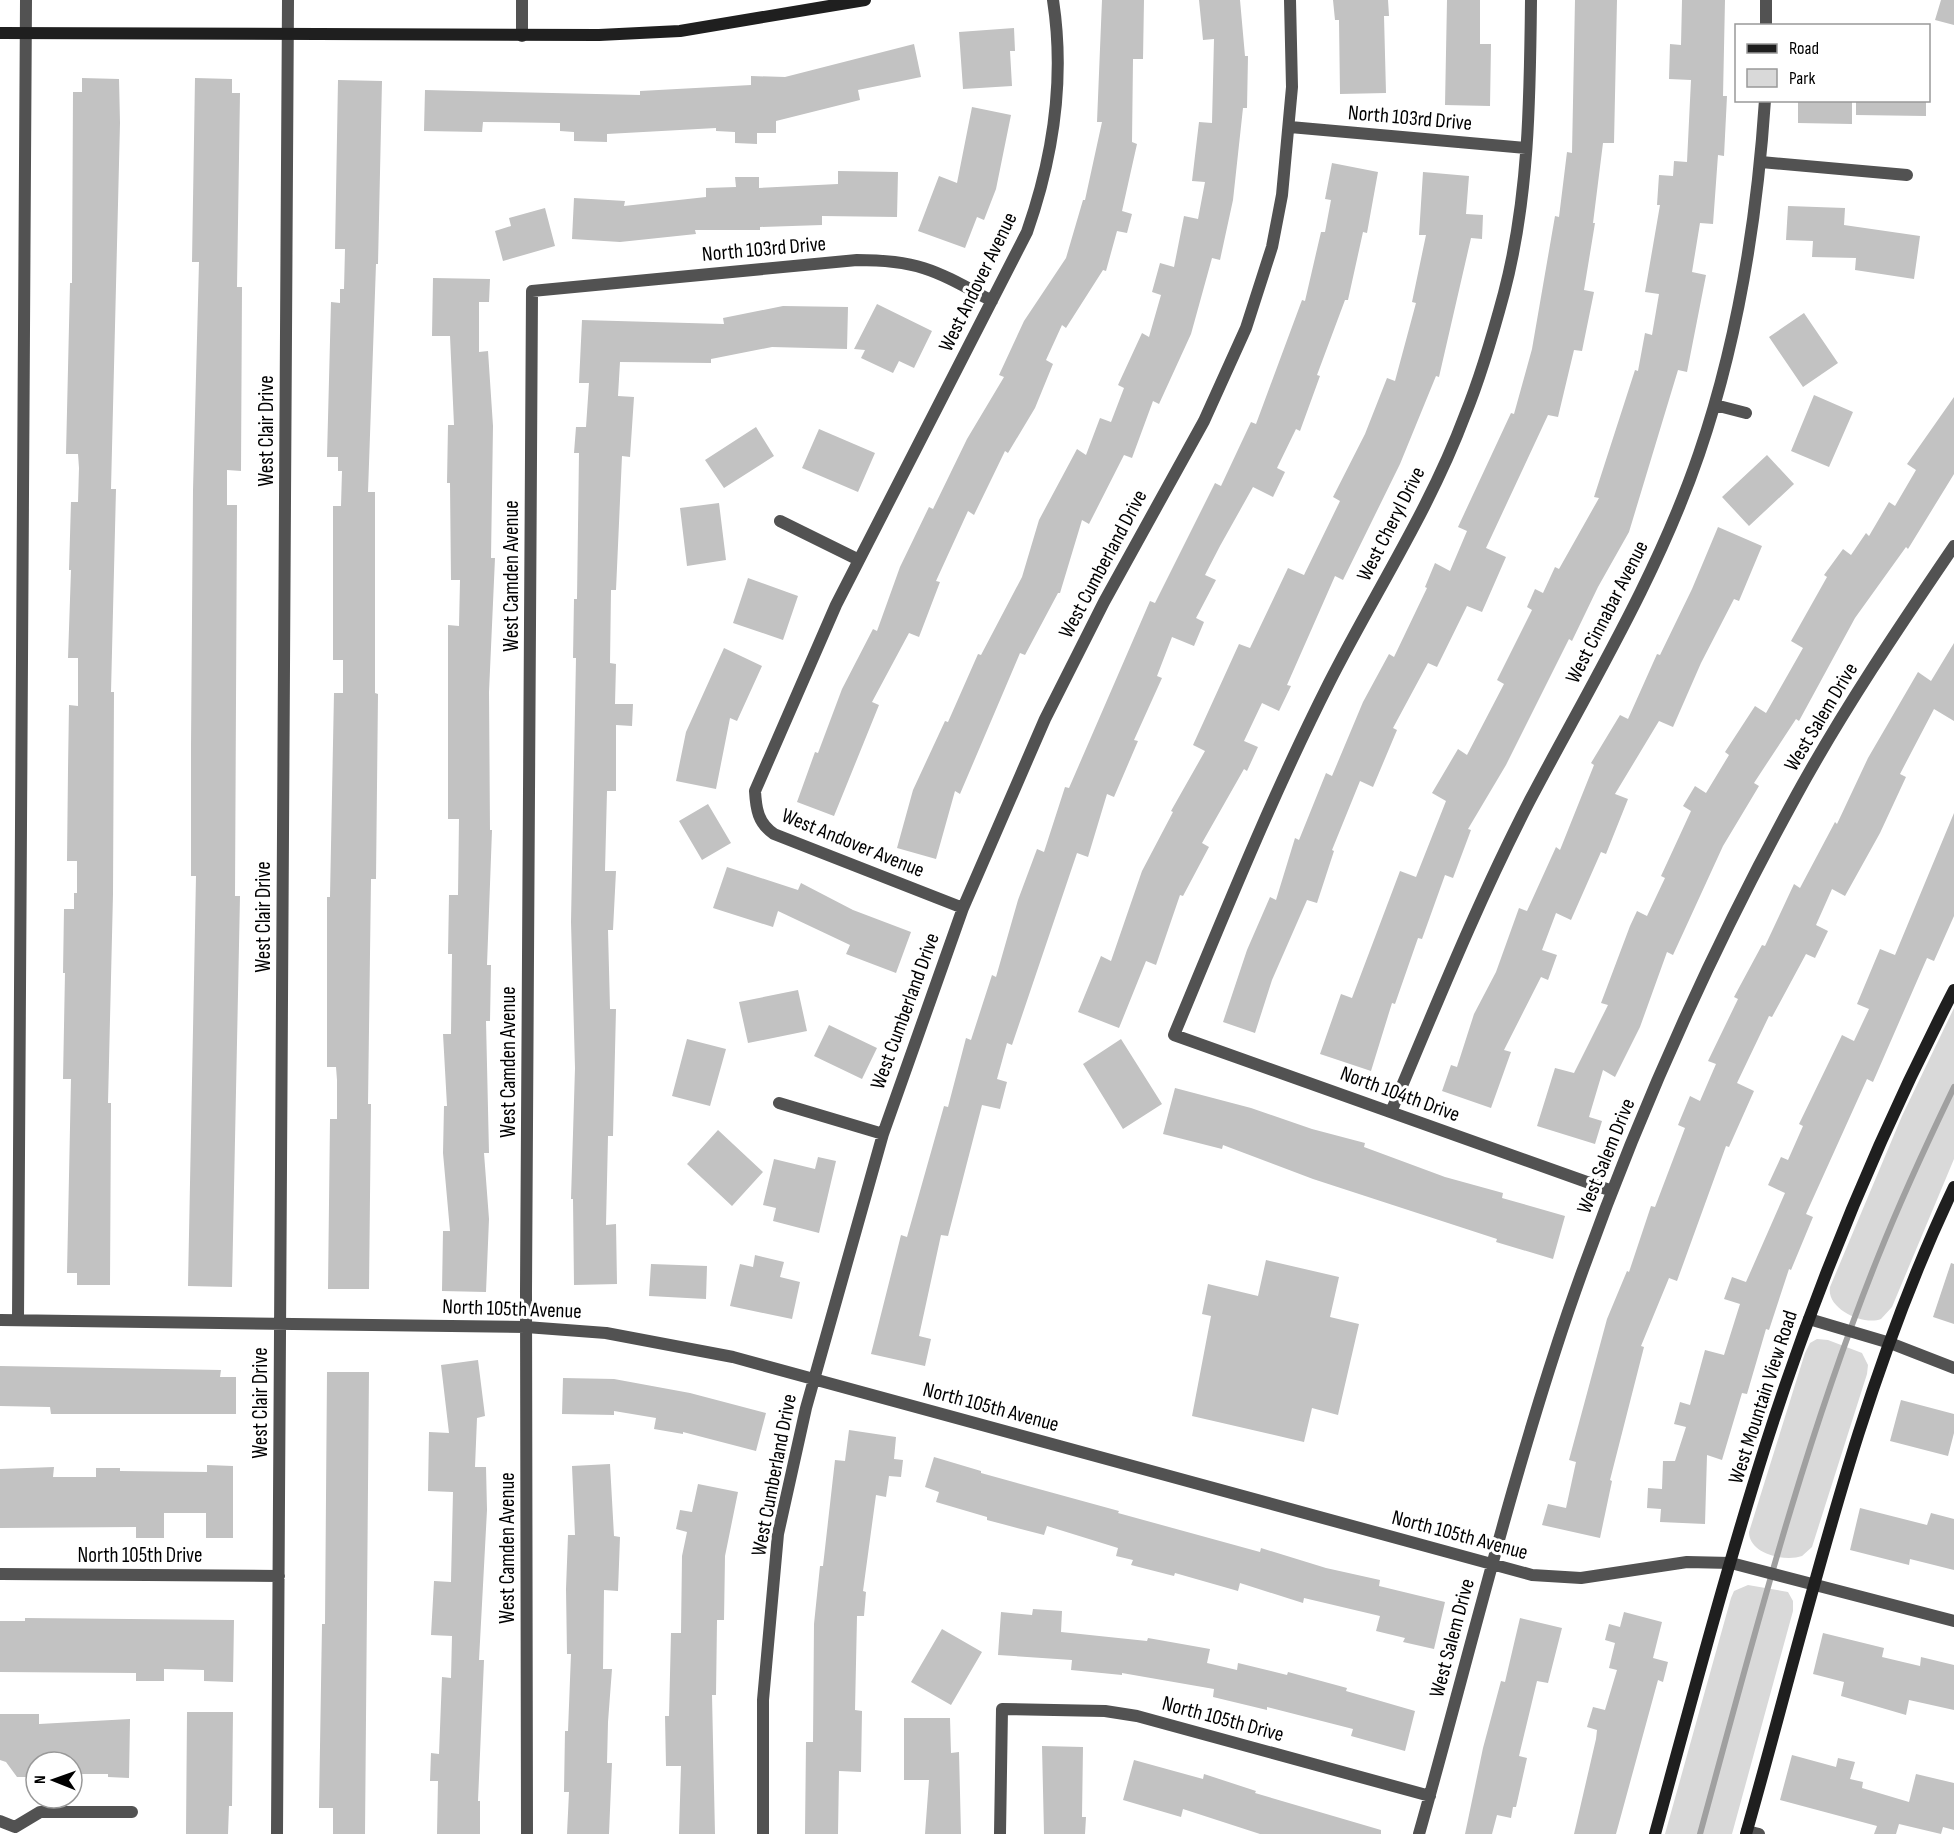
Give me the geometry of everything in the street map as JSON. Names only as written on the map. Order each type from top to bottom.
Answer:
[{"type":"street","points":[[18,1320],[26,0]]},
{"type":"street","name":"West Clair Drive","points":[[277,1834],[288,0]]},
{"type":"street","points":[[522,0],[522,36]]},
{"type":"street","points":[[0,33],[522,36],[680,31],[813,5],[865,0]]},
{"type":"street","name":"West Andover Avenue","points":[[963,908],[774,834],[764,827],[756,810],[755,791],[763,768],[859,560],[1027,232],[1045,174],[1053,131],[1058,43],[1053,0]]},
{"type":"street","name":"West Cumberland Drive","points":[[763,1834],[763,1700],[778,1534],[814,1379],[883,1134],[963,908],[1045,719],[1104,602],[1227,375],[1256,300],[1272,247],[1290,128],[1292,44],[1290,0]]},
{"type":"street","name":"West Cheryl Drive","points":[[1174,1035],[1240,874],[1329,682],[1437,479],[1465,417],[1504,290],[1519,219],[1526,148],[1531,0]]},
{"type":"street","points":[[1766,0],[1766,24]]},
{"type":"street","name":"West Cinnabar Avenue","points":[[1391,1112],[1500,862],[1656,562],[1695,465],[1715,405],[1741,301],[1761,162],[1765,102]]},
{"type":"street","name":"North 103rd Drive","points":[[1290,128],[1526,148]]},
{"type":"street","points":[[1761,162],[1907,175]]},
{"type":"street","name":"North 103rd Drive","points":[[532,291],[857,260],[881,260],[907,262],[932,268],[992,301]]},
{"type":"street","name":"West Camden Avenue","points":[[527,1834],[526,1327],[532,291]]},
{"type":"street","points":[[1715,405],[1746,413]]},
{"type":"street","points":[[780,521],[859,560]]},
{"type":"street","name":"West Salem Drive","points":[[1419,1834],[1552,1362],[1612,1191],[1702,982],[1796,796],[1858,693],[1954,546]]},
{"type":"street","name":"West Mountain View Road","points":[[1655,1834],[1764,1450],[1809,1319],[1868,1172],[1954,990]]},
{"type":"street","name":"North 104th Drive","points":[[1174,1035],[1612,1191]]},
{"type":"street","points":[[779,1103],[883,1134]]},
{"type":"street","points":[[1751,1833],[1830,1523],[1890,1343],[1929,1239],[1954,1187]]},
{"type":"street","points":[[1809,1319],[1890,1343],[1954,1368]]},
{"type":"street","name":"North 105th Avenue","points":[[0,1320],[526,1327],[606,1333],[684,1346],[814,1379],[1532,1575],[1581,1578],[1686,1562],[1731,1563],[1954,1622]]},
{"type":"street","name":"North 105th Drive","points":[[0,1574],[279,1576]]},
{"type":"street","name":"North 105th Drive","points":[[1000,1834],[1002,1709],[1105,1711],[1137,1716],[1430,1796]]},
{"type":"street","points":[[0,1821],[16,1831],[39,1812],[132,1812]]},
{"type":"green space","points":[[1954,1008],[1954,1159],[1892,1307],[1881,1319],[1874,1321],[1856,1318],[1840,1309],[1834,1302],[1830,1295],[1830,1287],[1902,1116]]},
{"type":"green space","points":[[1817,1339],[1828,1340],[1862,1353],[1868,1365],[1867,1374],[1812,1547],[1802,1556],[1778,1557],[1761,1551],[1755,1546],[1749,1532],[1805,1353],[1810,1343]]},
{"type":"green space","points":[[1748,1585],[1788,1592],[1793,1601],[1793,1611],[1732,1834],[1665,1834],[1731,1598],[1734,1591]]},
{"type":"building","points":[[1102,0],[1144,0],[1143,59],[1133,59],[1132,142],[1137,144],[1122,211],[1132,214],[1127,233],[1117,231],[1106,271],[1103,270],[1066,328],[1062,325],[1046,360],[1053,364],[1035,408],[1008,453],[1005,451],[974,515],[968,511],[936,581],[940,582],[919,637],[909,633],[872,702],[879,705],[834,816],[797,802],[815,752],[818,753],[842,689],[873,629],[877,631],[900,567],[929,507],[933,509],[967,439],[1004,377],[999,375],[1024,321],[1066,258],[1083,200],[1085,200],[1102,122],[1097,122]]},
{"type":"building","points":[[1199,0],[1240,0],[1245,56],[1248,56],[1247,108],[1243,108],[1233,200],[1220,260],[1212,258],[1191,334],[1159,404],[1153,401],[1132,458],[1124,455],[1089,524],[1082,520],[1060,593],[1025,655],[1020,653],[960,794],[955,791],[936,859],[897,848],[913,790],[945,721],[948,722],[978,654],[981,655],[1022,577],[1039,520],[1077,449],[1086,455],[1100,418],[1111,422],[1124,388],[1118,385],[1142,333],[1149,337],[1161,295],[1152,292],[1160,263],[1174,267],[1184,216],[1198,219],[1205,182],[1192,181],[1199,122],[1212,123],[1214,39],[1203,40]]},
{"type":"building","points":[[1333,0],[1388,0],[1389,16],[1384,16],[1386,93],[1340,94],[1339,20],[1335,20]]},
{"type":"building","points":[[1447,0],[1480,0],[1480,44],[1491,44],[1490,106],[1445,105]]},
{"type":"building","points":[[1575,0],[1617,0],[1614,143],[1603,143],[1593,223],[1595,223],[1584,290],[1594,292],[1582,351],[1574,350],[1558,417],[1548,415],[1486,548],[1506,557],[1482,612],[1467,606],[1437,667],[1428,663],[1393,728],[1397,730],[1373,787],[1360,781],[1332,850],[1334,851],[1317,903],[1307,900],[1272,980],[1255,1033],[1223,1022],[1247,950],[1270,897],[1276,900],[1295,838],[1299,840],[1326,773],[1332,776],[1363,702],[1389,654],[1394,657],[1427,588],[1425,587],[1435,563],[1450,571],[1467,531],[1458,527],[1511,413],[1514,414],[1532,349],[1555,216],[1559,217],[1567,152],[1572,153]]},
{"type":"building","points":[[1682,0],[1725,0],[1723,96],[1727,96],[1724,156],[1718,155],[1713,224],[1700,223],[1692,272],[1706,275],[1687,372],[1678,370],[1629,532],[1598,587],[1572,641],[1569,639],[1506,765],[1468,829],[1471,830],[1453,878],[1445,875],[1422,939],[1418,938],[1395,1004],[1392,1003],[1371,1071],[1320,1054],[1341,994],[1352,998],[1400,871],[1416,877],[1446,801],[1432,793],[1458,749],[1467,755],[1504,684],[1497,680],[1532,610],[1527,607],[1535,589],[1543,593],[1555,567],[1559,569],[1599,498],[1594,497],[1635,370],[1638,371],[1645,333],[1652,335],[1659,294],[1645,292],[1660,205],[1657,205],[1659,175],[1673,176],[1674,161],[1687,162],[1691,80],[1669,79],[1670,44],[1681,45]]},
{"type":"building","points":[[1941,0],[1954,0],[1954,25],[1935,20]]},
{"type":"building","points":[[1014,28],[1015,51],[1010,51],[1012,86],[963,89],[959,32]]},
{"type":"building","points":[[914,44],[921,77],[858,90],[860,100],[776,121],[776,133],[757,133],[757,144],[735,143],[735,132],[716,131],[716,128],[607,134],[607,142],[574,141],[574,132],[560,131],[560,123],[483,122],[482,132],[424,131],[425,90],[640,95],[640,91],[751,85],[751,76],[785,77]]},
{"type":"building","points":[[82,78],[119,79],[120,123],[111,489],[116,489],[111,692],[114,692],[113,894],[108,1103],[111,1103],[110,1285],[77,1285],[77,1273],[67,1273],[71,1079],[63,1079],[64,909],[74,909],[74,893],[77,893],[77,861],[67,861],[69,705],[78,706],[78,658],[68,658],[71,570],[69,570],[71,502],[78,502],[79,468],[78,454],[66,454],[70,283],[72,283],[73,92],[82,92]]},
{"type":"building","points":[[195,78],[232,79],[232,93],[240,93],[237,287],[242,287],[241,471],[227,470],[227,505],[237,505],[235,896],[240,896],[232,1287],[188,1286],[196,876],[191,876],[193,490],[199,262],[192,262]]},
{"type":"building","points":[[338,80],[382,81],[378,264],[376,264],[368,492],[375,492],[375,693],[378,694],[376,879],[371,879],[368,1104],[371,1104],[369,1289],[328,1289],[330,1119],[337,1119],[337,1080],[336,1067],[327,1067],[327,897],[330,897],[334,693],[343,693],[343,660],[333,660],[333,506],[341,506],[342,471],[338,471],[338,457],[327,457],[331,302],[340,303],[340,289],[344,289],[345,249],[335,249]]},
{"type":"building","points":[[1798,102],[1852,102],[1852,124],[1798,123]]},
{"type":"building","points":[[1856,102],[1926,102],[1926,116],[1856,115]]},
{"type":"building","points":[[972,107],[1011,115],[996,189],[984,220],[977,217],[965,248],[918,231],[939,176],[957,183]]},
{"type":"building","points":[[1332,163],[1378,172],[1367,233],[1363,232],[1348,300],[1345,300],[1317,375],[1320,376],[1300,431],[1296,429],[1277,468],[1285,472],[1273,497],[1253,487],[1220,546],[1205,575],[1216,580],[1196,618],[1204,622],[1194,646],[1172,637],[1157,676],[1162,678],[1134,740],[1138,741],[1114,797],[1107,794],[1088,857],[1077,853],[1012,1045],[1007,1043],[997,1079],[1007,1082],[1000,1109],[982,1105],[948,1236],[941,1235],[919,1336],[931,1339],[925,1366],[871,1354],[901,1235],[907,1237],[944,1106],[948,1107],[966,1038],[971,1040],[992,975],[996,977],[1018,900],[1037,849],[1044,852],[1065,787],[1069,788],[1150,601],[1155,603],[1215,483],[1221,486],[1251,422],[1256,424],[1302,300],[1305,301],[1321,232],[1325,232],[1331,200],[1325,199]]},
{"type":"building","points":[[838,171],[898,172],[897,217],[822,216],[822,225],[760,227],[760,230],[695,230],[696,234],[620,242],[572,239],[574,198],[625,201],[624,206],[706,197],[706,188],[736,187],[735,177],[759,177],[759,188],[838,184]]},
{"type":"building","points":[[1423,172],[1469,176],[1466,214],[1483,215],[1482,239],[1471,238],[1439,377],[1436,376],[1400,464],[1343,580],[1335,576],[1287,685],[1291,686],[1279,711],[1262,703],[1244,741],[1258,747],[1247,771],[1244,769],[1202,843],[1209,847],[1183,896],[1180,895],[1156,965],[1146,961],[1119,1028],[1078,1012],[1101,956],[1111,961],[1142,871],[1173,812],[1171,811],[1205,751],[1193,745],[1239,644],[1250,648],[1288,568],[1304,575],[1340,501],[1333,497],[1365,434],[1387,378],[1395,381],[1416,303],[1412,302],[1426,235],[1419,235]]},
{"type":"building","points":[[1788,206],[1845,208],[1844,225],[1920,236],[1914,279],[1855,270],[1856,258],[1812,257],[1813,241],[1786,240]]},
{"type":"building","points":[[545,208],[555,246],[503,261],[495,231],[511,226],[509,218]]},
{"type":"building","points":[[433,278],[490,279],[489,302],[479,302],[479,352],[488,351],[493,426],[491,558],[495,558],[489,692],[490,830],[492,830],[487,965],[491,965],[490,1021],[486,1021],[489,1153],[484,1153],[489,1219],[486,1292],[442,1291],[443,1231],[450,1231],[443,1153],[444,1106],[447,1106],[443,1034],[451,1034],[452,954],[448,954],[449,895],[458,895],[459,819],[448,819],[448,625],[459,626],[460,580],[451,580],[450,483],[447,483],[448,425],[454,425],[450,336],[432,336]]},
{"type":"building","points":[[877,304],[932,331],[914,368],[899,361],[893,373],[861,358],[865,350],[854,349]]},
{"type":"building","points":[[783,306],[848,307],[847,349],[772,347],[711,359],[711,363],[620,362],[618,396],[634,397],[630,457],[622,456],[616,590],[611,590],[610,663],[616,664],[615,704],[633,704],[632,726],[616,725],[616,791],[607,791],[605,871],[616,871],[613,930],[608,930],[610,1009],[616,1009],[613,1136],[608,1136],[606,1225],[616,1224],[617,1284],[574,1285],[573,1199],[571,1199],[575,1068],[571,922],[576,658],[573,658],[574,599],[577,599],[579,453],[574,453],[576,427],[586,427],[589,383],[579,383],[582,320],[724,324],[723,318]]},
{"type":"building","points":[[1804,313],[1838,363],[1803,387],[1769,337]]},
{"type":"building","points":[[1814,395],[1853,412],[1829,467],[1791,451]]},
{"type":"building","points":[[1954,397],[1954,474],[1908,549],[1906,547],[1855,618],[1799,721],[1796,719],[1754,783],[1759,786],[1723,846],[1673,955],[1667,952],[1640,1027],[1615,1077],[1603,1070],[1589,1117],[1602,1121],[1595,1144],[1537,1126],[1555,1068],[1574,1073],[1608,1005],[1601,1003],[1630,926],[1637,911],[1647,916],[1665,878],[1661,876],[1691,811],[1683,806],[1695,786],[1706,793],[1729,755],[1725,752],[1755,706],[1766,713],[1803,648],[1791,641],[1827,577],[1824,575],[1843,549],[1851,555],[1866,533],[1869,536],[1889,502],[1895,506],[1916,470],[1907,464]]},
{"type":"building","points":[[756,427],[774,456],[724,488],[705,460]]},
{"type":"building","points":[[819,429],[875,453],[858,492],[802,468]]},
{"type":"building","points":[[1767,455],[1794,484],[1749,526],[1722,497]]},
{"type":"building","points":[[719,503],[726,560],[687,566],[680,508]]},
{"type":"building","points":[[1718,527],[1762,546],[1739,601],[1734,599],[1701,663],[1673,727],[1659,721],[1615,794],[1628,799],[1606,854],[1601,852],[1571,920],[1556,913],[1542,950],[1557,955],[1548,980],[1541,977],[1504,1050],[1511,1052],[1491,1108],[1442,1091],[1451,1065],[1457,1067],[1474,1014],[1496,972],[1519,908],[1527,911],[1556,847],[1560,850],[1594,765],[1591,763],[1620,715],[1628,719],[1657,654],[1660,655],[1692,589]]},
{"type":"building","points":[[748,578],[798,596],[783,640],[733,623]]},
{"type":"building","points":[[1954,643],[1954,721],[1934,709],[1900,774],[1906,777],[1880,833],[1845,896],[1832,889],[1816,925],[1828,931],[1815,958],[1806,954],[1772,1017],[1769,1016],[1737,1083],[1754,1091],[1729,1147],[1726,1146],[1677,1281],[1669,1278],[1641,1346],[1644,1347],[1610,1480],[1612,1481],[1600,1538],[1542,1525],[1548,1504],[1566,1508],[1576,1462],[1569,1460],[1607,1319],[1627,1271],[1629,1272],[1651,1206],[1655,1207],[1685,1128],[1678,1125],[1690,1096],[1700,1101],[1716,1064],[1708,1061],[1738,999],[1734,997],[1762,945],[1765,946],[1794,884],[1800,888],[1835,822],[1837,824],[1868,758],[1918,672],[1931,681]]},
{"type":"building","points":[[724,648],[762,666],[737,721],[730,718],[716,789],[676,781],[686,732]]},
{"type":"building","points":[[708,804],[731,843],[702,860],[679,821]]},
{"type":"building","points":[[1954,813],[1954,916],[1934,961],[1927,958],[1873,1082],[1867,1079],[1806,1214],[1813,1217],[1791,1270],[1789,1269],[1769,1330],[1766,1329],[1747,1394],[1742,1393],[1722,1460],[1707,1455],[1705,1524],[1660,1522],[1661,1509],[1647,1508],[1648,1488],[1662,1489],[1663,1461],[1675,1461],[1686,1427],[1674,1424],[1680,1402],[1690,1405],[1705,1350],[1724,1355],[1740,1304],[1724,1299],[1732,1277],[1746,1282],[1785,1193],[1768,1185],[1781,1157],[1788,1160],[1803,1126],[1799,1124],[1842,1035],[1854,1041],[1869,1009],[1857,1004],[1880,949],[1895,955]]},
{"type":"building","points":[[727,867],[798,890],[801,883],[853,910],[911,932],[896,973],[846,954],[850,945],[778,911],[773,927],[713,908]]},
{"type":"building","points":[[798,990],[807,1031],[748,1043],[739,1002]]},
{"type":"building","points":[[829,1025],[877,1048],[862,1079],[814,1056]]},
{"type":"building","points":[[687,1039],[726,1049],[710,1106],[672,1096]]},
{"type":"building","points":[[1121,1039],[1162,1104],[1123,1129],[1083,1064]]},
{"type":"building","points":[[1175,1088],[1251,1108],[1312,1129],[1365,1143],[1364,1147],[1445,1177],[1503,1193],[1502,1198],[1565,1216],[1553,1259],[1496,1242],[1497,1239],[1313,1179],[1223,1145],[1222,1149],[1163,1134]]},
{"type":"building","points":[[718,1130],[763,1172],[732,1206],[687,1164]]},
{"type":"building","points":[[818,1157],[836,1161],[819,1233],[773,1221],[776,1208],[763,1205],[774,1159],[815,1169]]},
{"type":"building","points":[[755,1255],[784,1262],[780,1277],[800,1282],[792,1319],[730,1306],[740,1264],[753,1267]]},
{"type":"building","points":[[1266,1260],[1339,1277],[1330,1317],[1359,1324],[1338,1415],[1312,1408],[1304,1442],[1192,1416],[1211,1316],[1202,1314],[1208,1284],[1258,1296]]},
{"type":"building","points":[[1951,1263],[1954,1264],[1954,1324],[1933,1317]]},
{"type":"building","points":[[651,1264],[707,1266],[706,1299],[649,1296]]},
{"type":"building","points":[[478,1360],[485,1416],[477,1418],[475,1467],[486,1467],[487,1510],[479,1660],[484,1660],[478,1801],[480,1801],[480,1834],[437,1834],[438,1781],[430,1781],[431,1753],[439,1754],[442,1677],[451,1678],[452,1636],[431,1635],[434,1581],[451,1582],[453,1492],[428,1491],[429,1432],[449,1433],[441,1365]]},
{"type":"building","points":[[0,1366],[221,1370],[220,1377],[236,1377],[236,1414],[51,1414],[50,1407],[0,1406]]},
{"type":"building","points":[[327,1372],[369,1372],[365,1834],[333,1834],[333,1808],[319,1808],[322,1624],[325,1624]]},
{"type":"building","points":[[563,1378],[614,1379],[690,1393],[766,1413],[756,1451],[683,1432],[683,1434],[654,1429],[656,1418],[614,1411],[614,1415],[562,1414]]},
{"type":"building","points":[[1901,1400],[1954,1414],[1954,1433],[1948,1456],[1890,1441]]},
{"type":"building","points":[[849,1430],[896,1437],[894,1459],[903,1460],[901,1477],[889,1476],[886,1497],[876,1495],[863,1591],[866,1592],[864,1616],[857,1616],[855,1710],[862,1711],[861,1772],[839,1771],[838,1834],[805,1834],[806,1742],[813,1742],[814,1624],[820,1566],[823,1566],[835,1460],[845,1461]]},
{"type":"building","points":[[934,1457],[981,1471],[981,1473],[1119,1511],[1118,1513],[1260,1552],[1261,1548],[1326,1568],[1380,1580],[1379,1586],[1445,1602],[1434,1649],[1403,1642],[1405,1638],[1376,1631],[1380,1616],[1304,1598],[1303,1603],[1240,1583],[1238,1591],[1175,1573],[1174,1576],[1131,1565],[1133,1560],[1116,1556],[1118,1548],[1047,1526],[1044,1535],[987,1520],[987,1517],[936,1502],[939,1492],[925,1487]]},
{"type":"building","points":[[610,1464],[614,1536],[620,1537],[618,1591],[604,1590],[603,1669],[612,1669],[607,1763],[612,1763],[609,1834],[567,1834],[569,1792],[564,1792],[565,1731],[568,1731],[571,1654],[567,1654],[566,1589],[568,1535],[575,1535],[572,1466]]},
{"type":"building","points":[[207,1465],[233,1466],[233,1538],[206,1538],[206,1513],[164,1513],[164,1538],[136,1538],[136,1527],[0,1528],[0,1469],[54,1467],[53,1477],[96,1477],[96,1468],[120,1468],[120,1471],[207,1472]]},
{"type":"building","points":[[698,1484],[738,1492],[725,1556],[724,1620],[717,1620],[716,1695],[712,1695],[715,1834],[679,1834],[681,1766],[666,1766],[665,1716],[669,1716],[671,1633],[681,1633],[682,1556],[687,1532],[676,1529],[680,1510],[692,1512]]},
{"type":"building","points":[[1860,1508],[1927,1525],[1931,1513],[1954,1519],[1954,1570],[1910,1559],[1909,1565],[1850,1550]]},
{"type":"building","points":[[1033,1609],[1062,1611],[1061,1632],[1147,1641],[1148,1638],[1210,1649],[1207,1663],[1237,1670],[1238,1663],[1287,1675],[1288,1672],[1347,1688],[1346,1691],[1415,1711],[1405,1751],[1351,1736],[1353,1729],[1267,1707],[1267,1710],[1213,1697],[1214,1689],[1122,1673],[1122,1675],[1071,1670],[1072,1660],[998,1655],[1001,1612],[1032,1615]]},
{"type":"building","points":[[1624,1612],[1662,1622],[1653,1658],[1668,1662],[1663,1682],[1658,1680],[1616,1834],[1574,1834],[1596,1739],[1597,1730],[1587,1727],[1593,1707],[1605,1710],[1617,1670],[1609,1668],[1615,1643],[1605,1640],[1609,1624],[1620,1627]]},
{"type":"building","points":[[25,1618],[234,1620],[233,1682],[204,1681],[204,1670],[164,1669],[164,1681],[136,1681],[136,1673],[0,1672],[0,1621],[25,1621]]},
{"type":"building","points":[[1520,1618],[1562,1628],[1548,1683],[1537,1681],[1519,1756],[1527,1758],[1516,1807],[1513,1807],[1511,1818],[1497,1815],[1492,1834],[1465,1834],[1483,1748],[1501,1681],[1505,1682]]},
{"type":"building","points":[[942,1629],[982,1652],[951,1705],[911,1682]]},
{"type":"building","points":[[1823,1633],[1884,1648],[1882,1657],[1920,1666],[1921,1657],[1954,1665],[1954,1710],[1909,1700],[1906,1715],[1841,1696],[1844,1682],[1813,1674]]},
{"type":"building","points":[[187,1712],[233,1712],[232,1806],[229,1806],[228,1834],[186,1834]]},
{"type":"building","points":[[0,1714],[39,1714],[39,1724],[130,1719],[129,1778],[108,1777],[108,1774],[84,1774],[84,1750],[24,1750],[24,1777],[17,1777],[6,1762],[0,1760]]},
{"type":"building","points":[[904,1718],[950,1718],[951,1753],[959,1752],[961,1834],[925,1834],[929,1780],[904,1780]]},
{"type":"building","points":[[1042,1746],[1083,1747],[1082,1817],[1086,1817],[1085,1834],[1044,1834]]},
{"type":"building","points":[[1792,1755],[1836,1767],[1838,1758],[1855,1762],[1850,1779],[1863,1782],[1862,1788],[1909,1802],[1916,1774],[1954,1783],[1954,1830],[1943,1827],[1941,1834],[1899,1824],[1896,1834],[1874,1834],[1877,1826],[1780,1800]]},
{"type":"building","points":[[1134,1760],[1203,1779],[1204,1774],[1256,1791],[1255,1793],[1381,1830],[1381,1834],[1260,1834],[1183,1809],[1181,1817],[1123,1800]]},
{"type":"waterway","points":[[1700,1834],[1781,1543],[1826,1399],[1887,1235],[1954,1087]]}]
